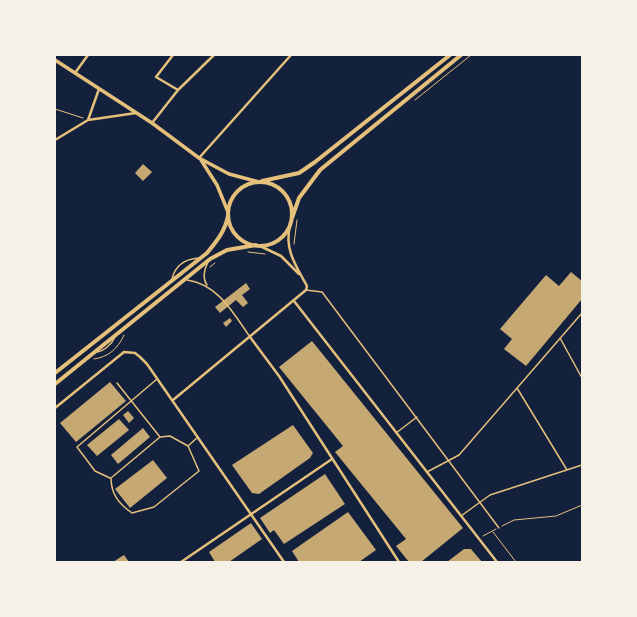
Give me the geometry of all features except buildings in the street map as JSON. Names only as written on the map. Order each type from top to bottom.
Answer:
[{"type":"main road","points":[[55,373],[201,258],[218,241],[226,225],[232,199],[241,188],[298,172],[315,162],[450,55]]},
{"type":"main road","points":[[55,384],[210,259],[227,250],[275,242],[281,238],[290,226],[299,198],[320,170],[461,55]]},
{"type":"main road","points":[[261,182],[277,187],[288,198],[292,208],[292,218]]},
{"type":"main road","points":[[228,214],[230,223],[237,236],[249,243],[258,245]]},
{"type":"street","points":[[75,73],[88,55]]},
{"type":"street","points":[[173,55],[156,77],[178,90]]},
{"type":"street","points":[[152,123],[178,90],[214,55]]},
{"type":"street","points":[[199,158],[291,55]]},
{"type":"street","points":[[55,60],[152,123],[199,158],[229,174],[261,182]]},
{"type":"street","points":[[88,120],[99,89]]},
{"type":"street","points":[[55,140],[88,120],[136,113]]},
{"type":"street","points":[[199,158],[217,185],[228,214]]},
{"type":"street","points":[[173,400],[306,290],[304,281],[294,263],[288,247],[288,234],[290,226]]},
{"type":"street","points":[[258,245],[281,256],[304,281]]},
{"type":"street","points":[[294,301],[497,562]]},
{"type":"street","points":[[250,337],[279,376],[399,562]]},
{"type":"street","points":[[55,408],[124,352],[135,353],[140,356],[173,400],[284,562]]},
{"type":"street","points":[[181,562],[332,458]]},
{"type":"lane","points":[[171,281],[176,268],[185,260],[201,258]]},
{"type":"lane","points":[[208,287],[204,280],[204,273],[210,259]]},
{"type":"lane","points":[[185,280],[201,282],[208,287],[226,304],[250,337]]},
{"type":"lane","points":[[306,290],[322,292],[499,528]]},
{"type":"lane","points":[[427,472],[450,462],[459,455],[582,313]]},
{"type":"lane","points":[[560,338],[582,378]]},
{"type":"lane","points":[[111,478],[95,472],[77,447],[157,379]]},
{"type":"lane","points":[[117,383],[160,437]]},
{"type":"lane","points":[[517,388],[567,470]]},
{"type":"lane","points":[[396,433],[417,418]]},
{"type":"lane","points":[[170,436],[188,446],[199,471],[154,508],[132,513],[117,500],[111,486],[111,478],[160,437],[170,436]]},
{"type":"lane","points":[[188,446],[198,437]]},
{"type":"lane","points":[[461,516],[490,495],[582,465]]},
{"type":"path","points":[[415,100],[470,55]]},
{"type":"path","points":[[55,109],[88,120]]},
{"type":"path","points":[[288,247],[295,243],[295,231],[298,215]]},
{"type":"path","points":[[246,252],[258,252],[270,256]]},
{"type":"path","points":[[204,273],[218,261]]},
{"type":"path","points":[[93,359],[103,358],[119,345],[124,335],[129,331]]},
{"type":"path","points":[[478,538],[514,520],[556,516],[582,505]]},
{"type":"path","points":[[493,531],[516,562]]}]
